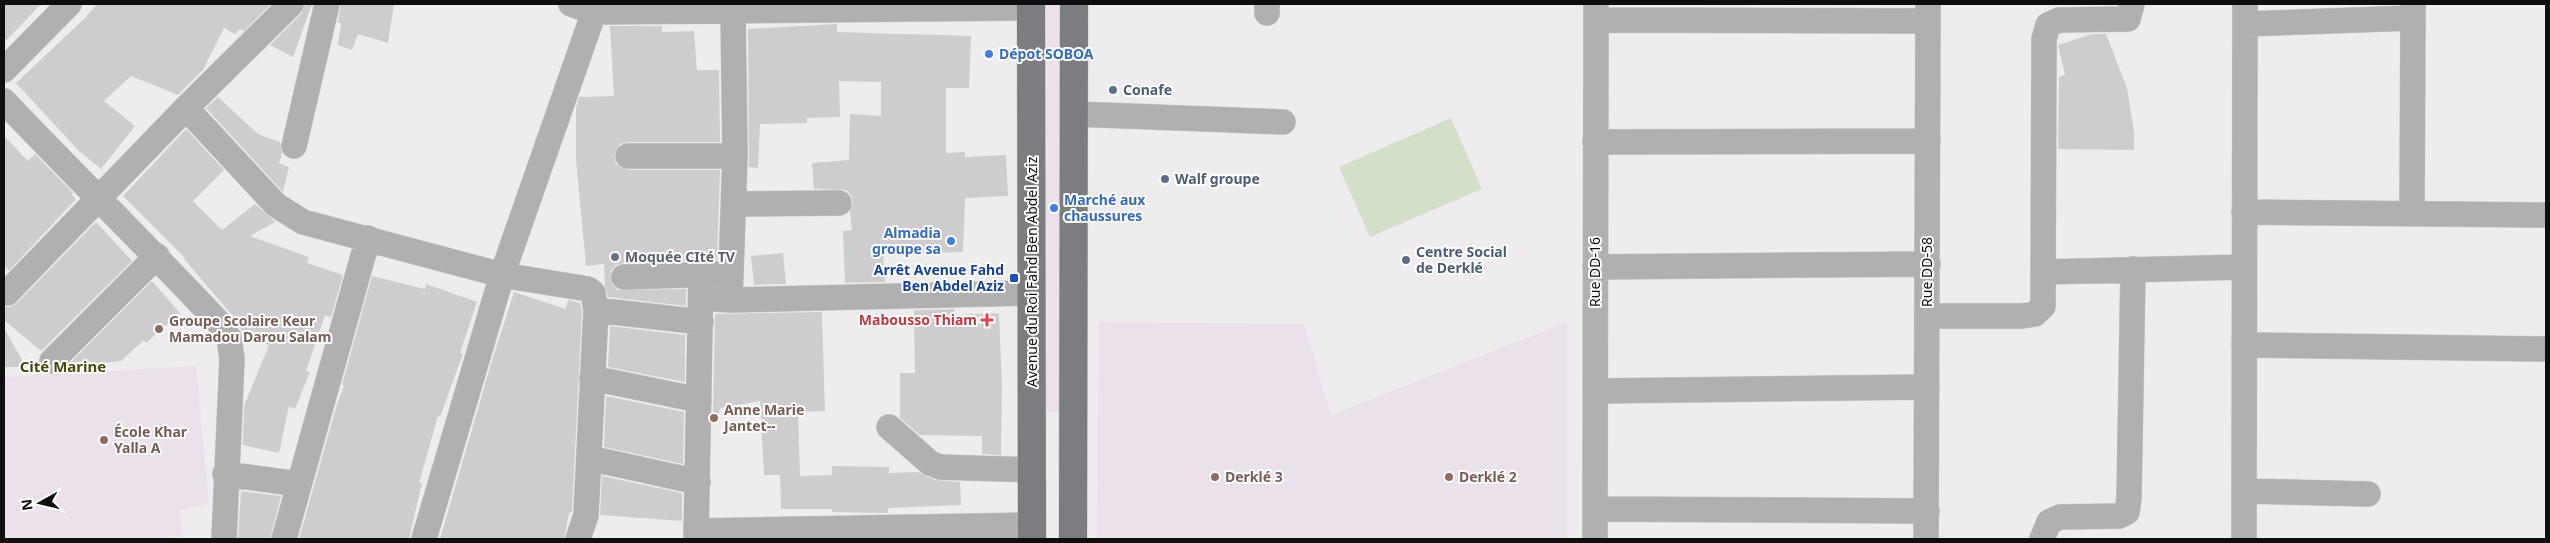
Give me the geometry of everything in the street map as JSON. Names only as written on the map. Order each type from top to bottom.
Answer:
[{"type":"main road","points":[[1073,539],[1074,4]]},
{"type":"main road","name":"Avenue du Roi Fahd Ben Abdel Aziz","points":[[1031,6],[1032,532]]},
{"type":"street","points":[[4,70],[69,4]]},
{"type":"street","points":[[7,293],[99,201],[186,108],[291,4]]},
{"type":"street","points":[[294,146],[326,4]]},
{"type":"street","points":[[1927,316],[2035,314],[2043,306],[2044,39],[2048,25],[2059,20],[2128,19],[2132,4]]},
{"type":"street","points":[[424,539],[582,8],[733,12],[1031,6]]},
{"type":"street","points":[[2244,539],[2245,14],[2412,11],[2412,213]]},
{"type":"street","points":[[730,300],[736,156],[733,12]]},
{"type":"street","points":[[1596,12],[1928,12]]},
{"type":"street","name":"Rue DD-16","points":[[1595,539],[1596,12]]},
{"type":"street","name":"Rue DD-58","points":[[1926,539],[1928,12]]},
{"type":"street","points":[[4,101],[99,201],[157,256],[221,325],[230,338],[232,359],[225,474],[224,539]]},
{"type":"street","points":[[186,108],[276,205],[303,222],[502,275],[588,289],[593,293],[596,310],[586,516],[578,539]]},
{"type":"street","points":[[1074,114],[1283,122]]},
{"type":"street","points":[[1595,142],[1928,141]]},
{"type":"street","points":[[628,156],[736,156]]},
{"type":"street","points":[[735,204],[839,203]]},
{"type":"street","points":[[2244,212],[2546,215]]},
{"type":"street","points":[[284,539],[368,238]]},
{"type":"street","points":[[52,361],[157,256]]},
{"type":"street","points":[[1595,267],[1928,264]]},
{"type":"street","points":[[2043,272],[2244,267]]},
{"type":"street","points":[[2042,539],[2049,522],[2060,517],[2119,516],[2127,512],[2129,498],[2133,269]]},
{"type":"street","points":[[624,277],[701,273],[730,274]]},
{"type":"street","points":[[701,273],[696,535],[1032,532]]},
{"type":"street","points":[[596,310],[701,310],[730,300],[1032,293]]},
{"type":"street","points":[[2244,345],[2546,349]]},
{"type":"street","points":[[592,378],[699,400]]},
{"type":"street","points":[[1595,391],[1927,387]]},
{"type":"street","points":[[889,427],[930,463],[940,467],[1032,470]]},
{"type":"street","points":[[589,458],[698,482]]},
{"type":"street","points":[[225,474],[299,484]]},
{"type":"street","points":[[2244,491],[2368,494]]},
{"type":"street","points":[[1596,509],[1927,511]]},
{"type":"shaded area","name":"Marché aux chaussures","points":[[1046,4],[1061,4],[1060,412],[1047,412]]},
{"type":"shaded area","points":[[1099,322],[1304,324],[1331,415],[1567,322],[1567,539],[1097,539]]},
{"type":"shaded area","name":"École Khar Yalla A","points":[[196,366],[209,504],[179,510],[183,536],[161,539],[4,539],[4,377]]},
{"type":"green space","points":[[1451,118],[1482,189],[1370,237],[1339,167]]},
{"type":"building","points":[[4,4],[41,4],[4,43]]},
{"type":"building","points":[[97,4],[271,4],[244,31],[240,29],[235,34],[224,28],[203,70],[178,95],[131,76],[104,101],[135,126],[101,169],[79,151],[16,83],[85,18]]},
{"type":"building","points":[[305,4],[312,4],[293,57],[270,45],[301,14]]},
{"type":"building","points":[[341,4],[394,4],[388,43],[358,34],[352,50],[338,45],[341,24],[338,22]]},
{"type":"building","points":[[837,24],[837,32],[971,36],[969,88],[946,88],[946,153],[965,152],[965,157],[1006,155],[1008,196],[965,198],[963,252],[883,254],[885,282],[845,283],[843,231],[852,230],[850,212],[853,202],[851,195],[846,190],[814,189],[812,163],[849,160],[850,114],[881,116],[881,82],[839,81],[840,117],[807,118],[807,123],[760,124],[758,168],[749,167],[748,29]]},
{"type":"building","points":[[610,26],[662,26],[662,32],[694,31],[697,70],[719,70],[720,142],[628,142],[620,144],[614,156],[616,164],[628,170],[720,170],[717,260],[624,263],[616,265],[611,271],[612,284],[618,290],[686,289],[686,306],[608,297],[605,287],[604,264],[586,266],[576,160],[576,108],[579,97],[614,96]]},
{"type":"building","points":[[2092,34],[2106,34],[2127,88],[2134,132],[2134,150],[2058,149],[2059,77],[2065,75],[2058,45]]},
{"type":"building","points":[[218,97],[258,134],[280,142],[282,153],[279,163],[289,167],[283,192],[206,108]]},
{"type":"building","points":[[186,129],[224,170],[193,201],[222,230],[255,204],[275,222],[250,236],[309,257],[307,263],[343,275],[331,317],[325,315],[306,371],[310,372],[295,409],[289,406],[279,453],[243,445],[244,406],[269,345],[246,338],[232,315],[185,258],[123,196]]},
{"type":"building","points":[[4,136],[28,161],[35,154],[73,193],[72,195],[76,199],[9,271],[4,266]]},
{"type":"building","points":[[96,222],[132,261],[41,351],[4,320],[4,307],[10,307],[17,303]]},
{"type":"building","points":[[783,253],[786,284],[754,285],[751,256]]},
{"type":"building","points":[[372,276],[425,289],[426,284],[477,302],[460,353],[463,354],[440,417],[438,416],[419,483],[422,483],[409,539],[299,539],[337,404],[344,386],[342,385]]},
{"type":"building","points":[[152,281],[180,313],[146,343],[144,340],[121,361],[66,367]]},
{"type":"building","points":[[514,292],[566,309],[568,300],[580,303],[582,311],[572,512],[569,513],[564,539],[440,539],[491,364]]},
{"type":"building","points":[[954,309],[954,315],[999,313],[1002,387],[1001,455],[982,454],[982,436],[920,435],[900,418],[900,373],[915,373],[914,310]]},
{"type":"building","points":[[822,312],[825,411],[798,412],[800,476],[832,475],[832,466],[889,467],[889,473],[918,472],[935,480],[960,482],[961,505],[888,508],[888,513],[832,512],[832,509],[781,509],[780,475],[764,475],[760,401],[720,408],[717,420],[713,420],[715,314]]},
{"type":"building","points":[[610,326],[685,335],[685,382],[608,367]]},
{"type":"building","points":[[4,328],[26,367],[4,367]]},
{"type":"building","points":[[606,396],[684,412],[683,464],[604,447]]},
{"type":"building","points":[[602,476],[682,493],[682,521],[600,515]]},
{"type":"building","points":[[241,491],[281,496],[270,539],[238,539]]},
{"type":"place","name":"Dépot SOBOA","points":[[989,54]]},
{"type":"place","name":"Conafe","points":[[1113,90]]},
{"type":"place","name":"Walf groupe","points":[[1165,179]]},
{"type":"place","name":"Marché aux chaussures","points":[[1054,208]]},
{"type":"place","name":"Almadia groupe sa","points":[[951,241]]},
{"type":"place","name":"Moquée CIté TV","points":[[615,257]]},
{"type":"place","name":"Centre Social de Derklé","points":[[1406,260]]},
{"type":"place","name":"Arrêt Avenue Fahd Ben Abdel Aziz","points":[[1014,278]]},
{"type":"place","name":"Mabousso Thiam","points":[[987,320]]},
{"type":"place","name":"Groupe Scolaire Keur Mamadou Darou Salam","points":[[159,329]]},
{"type":"place","name":"Anne Marie Jantet--","points":[[714,418]]},
{"type":"place","name":"École Khar Yalla A","points":[[104,440]]},
{"type":"place","name":"Derklé 3","points":[[1215,477]]},
{"type":"place","name":"Derklé 2","points":[[1449,477]]},
{"type":"district","name":"Cité Marine","points":[[63,367]]}]
